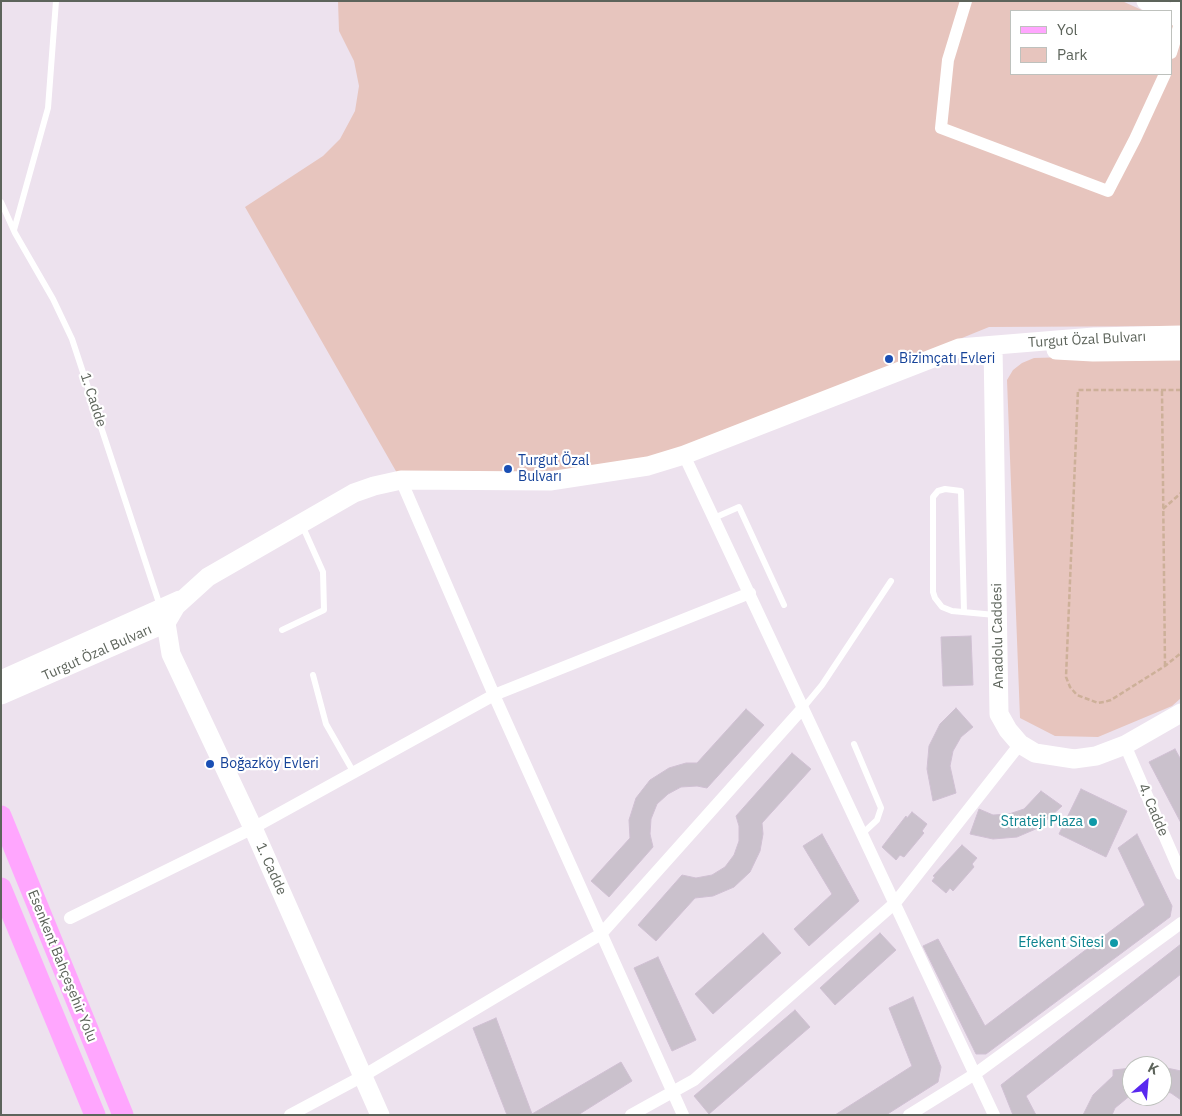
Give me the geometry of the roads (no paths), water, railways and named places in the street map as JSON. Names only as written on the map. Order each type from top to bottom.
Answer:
[{"type":"main road","name":"Esenkent Bahçeşehir Yolu","points":[[1,816],[123,1115]]},
{"type":"main road","name":"Esenkent Bahçeşehir Yolu","points":[[1,888],[95,1115]]},
{"type":"street","points":[[966,1],[948,60],[941,128],[1108,191],[1135,139],[1164,75]]},
{"type":"street","points":[[1146,1],[1164,10]]},
{"type":"street","points":[[1172,50],[1181,19]]},
{"type":"street","name":"Turgut Özal Bulvarı","points":[[1,680],[170,614],[183,599],[208,577],[354,493],[374,486],[401,480],[550,481],[648,466],[684,455],[959,348],[1094,337],[1181,335]]},
{"type":"street","name":"Turgut Özal Bulvarı","points":[[993,346],[1092,352],[1181,351]]},
{"type":"street","name":"Anadolu Caddesi","points":[[993,346],[999,714],[1008,730],[1020,744],[1035,753],[1074,759],[1096,756],[1125,745],[1181,713]]},
{"type":"street","points":[[684,455],[994,1115]]},
{"type":"street","points":[[401,480],[494,695],[683,1115]]},
{"type":"street","points":[[70,918],[253,828],[494,695],[750,593]]},
{"type":"street","name":"Turgut Özal Bulvarı","points":[[1,695],[164,616]]},
{"type":"street","name":"1. Cadde","points":[[164,616],[171,654],[253,828],[380,1115]]},
{"type":"street","points":[[290,1115],[363,1076],[601,934],[802,709]]},
{"type":"street","points":[[632,1115],[694,1080],[895,902],[1020,744]]},
{"type":"street","name":"4. Cadde","points":[[1125,745],[1181,874]]},
{"type":"street","points":[[909,1115],[975,1074],[1181,923]]},
{"type":"lane","points":[[14,230],[48,108],[56,1]]},
{"type":"lane","name":"1. Cadde","points":[[1,202],[14,230],[53,299],[72,339],[164,616]]},
{"type":"lane","points":[[964,612],[961,491],[945,489],[938,491],[934,496],[933,592],[942,607],[952,611],[998,615]]},
{"type":"lane","points":[[714,518],[739,507],[784,605]]},
{"type":"lane","points":[[282,630],[324,610],[323,572],[302,524]]},
{"type":"lane","points":[[802,709],[822,685],[890,581]]},
{"type":"lane","points":[[313,675],[326,724],[354,773]]},
{"type":"lane","points":[[854,744],[881,804],[880,816],[862,834]]},
{"type":"place","name":"Bizimçatı Evleri","points":[[889,359]]},
{"type":"place","name":"Turgut Özal Bulvarı","points":[[508,469]]},
{"type":"place","name":"Boğazköy Evleri","points":[[210,764]]},
{"type":"place","name":"Strateji Plaza","points":[[1093,822]]},
{"type":"place","name":"Efekent Sitesi","points":[[1114,943]]}]
